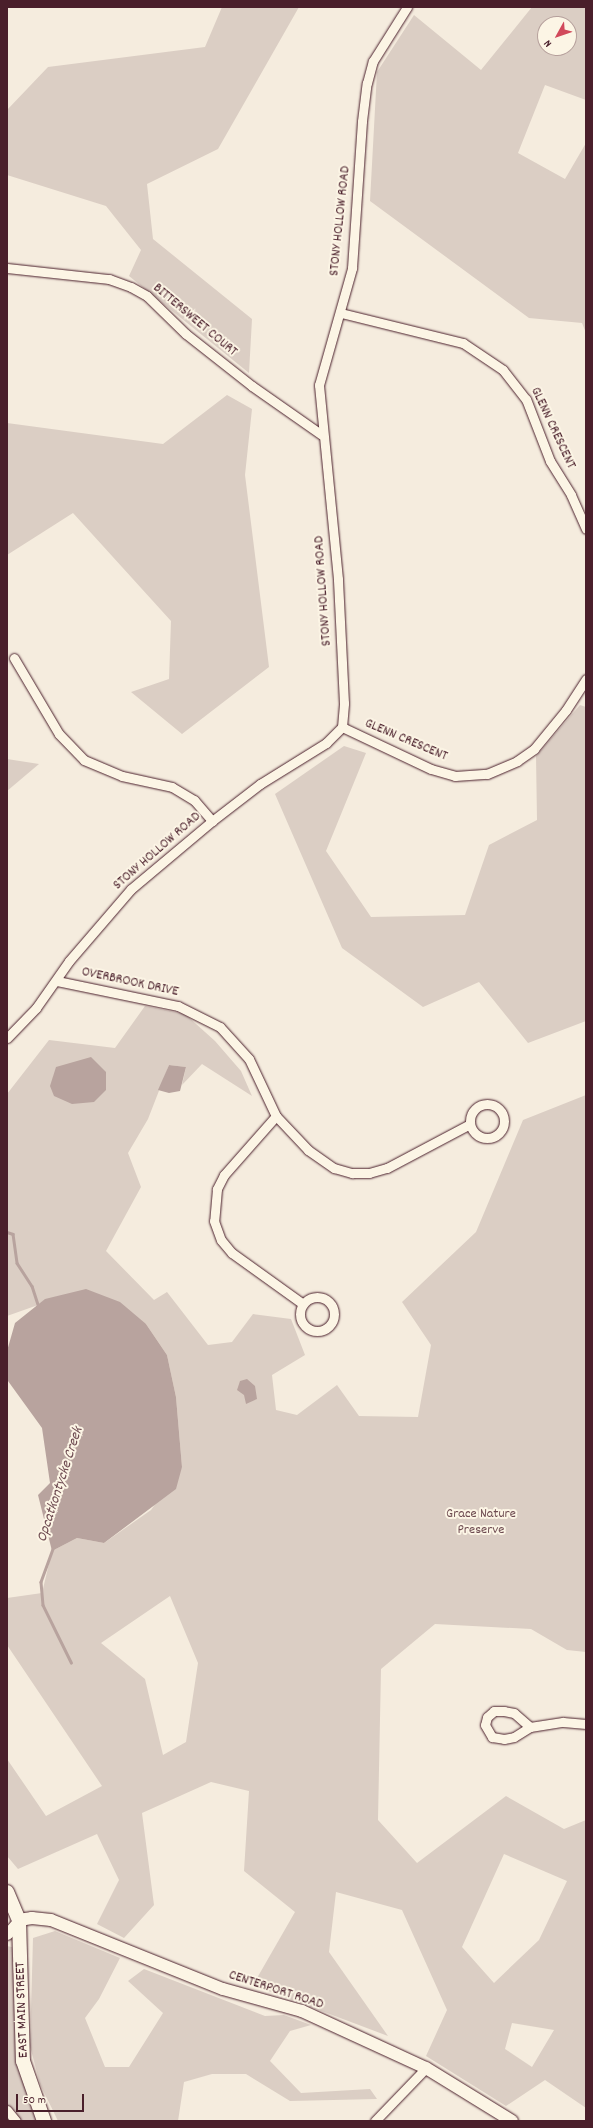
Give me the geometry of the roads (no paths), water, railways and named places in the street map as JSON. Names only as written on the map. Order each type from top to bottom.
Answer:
[{"type":"main road","points":[[7,1892],[19,1920]]},
{"type":"main road","name":"CENTERPORT ROAD","points":[[19,1920],[32,1918],[51,1920],[223,1989],[302,2011],[426,2068],[512,2121]]},
{"type":"main road","name":"EAST MAIN STREET","points":[[19,1920],[23,2061],[44,2121]]},
{"type":"street","name":"STONY HOLLOW ROAD","points":[[7,1038],[36,1008],[81,947],[131,889],[212,821],[260,784],[326,743],[342,727],[344,703],[338,579],[322,435],[319,385],[341,313],[352,268],[362,121],[373,60],[407,7]]},
{"type":"street","name":"BITTERSWEET COURT","points":[[7,268],[109,279],[131,286],[147,296],[186,334],[252,386],[322,435]]},
{"type":"street","name":"GLENN CRESCENT","points":[[341,313],[462,343],[504,370],[526,399],[550,461],[571,495],[586,529]]},
{"type":"street","points":[[14,658],[59,734],[84,760],[122,776],[172,787],[194,800],[212,821]]},
{"type":"street","name":"GLENN CRESCENT","points":[[342,727],[431,769],[455,776],[487,774],[517,761],[534,749],[566,710],[586,679]]},
{"type":"street","name":"OVERBROOK DRIVE","points":[[57,981],[178,1006],[220,1027],[249,1059],[276,1116],[308,1150],[334,1168],[352,1173],[369,1173],[387,1168],[470,1124]]},
{"type":"street","points":[[276,1116],[224,1175],[217,1189],[214,1221],[221,1240],[232,1253],[303,1304]]},
{"type":"street","points":[[530,1727],[514,1713],[504,1711],[494,1711],[487,1717],[485,1725],[492,1737],[504,1739],[514,1737],[530,1727],[563,1722],[586,1724]]},
{"type":"street","points":[[7,1934],[19,1920]]},
{"type":"street","points":[[375,2121],[426,2068]]},
{"type":"street","points":[[7,2110],[16,2121]]},
{"type":"water","points":[[91,1057],[106,1072],[106,1090],[94,1102],[72,1104],[54,1096],[50,1086],[56,1067]]},
{"type":"water","points":[[169,1065],[186,1067],[180,1091],[169,1093],[158,1090]]},
{"type":"water","points":[[86,1289],[120,1302],[146,1324],[167,1355],[176,1397],[182,1467],[176,1489],[104,1543],[77,1538],[52,1551],[38,1495],[50,1483],[42,1428],[8,1381],[7,1351],[15,1323],[45,1299]]},
{"type":"water","points":[[247,1379],[255,1386],[257,1399],[246,1404],[244,1395],[237,1390],[240,1381]]},
{"type":"waterway","name":"Opcatkontycke Creek","points":[[7,1232],[13,1234],[17,1263],[32,1286],[39,1307]]},
{"type":"waterway","name":"Opcatkontycke Creek","points":[[53,1549],[41,1582],[43,1605],[71,1662]]},
{"type":"park label","name":"Grace Nature Preserve","points":[[481,1522]]}]
